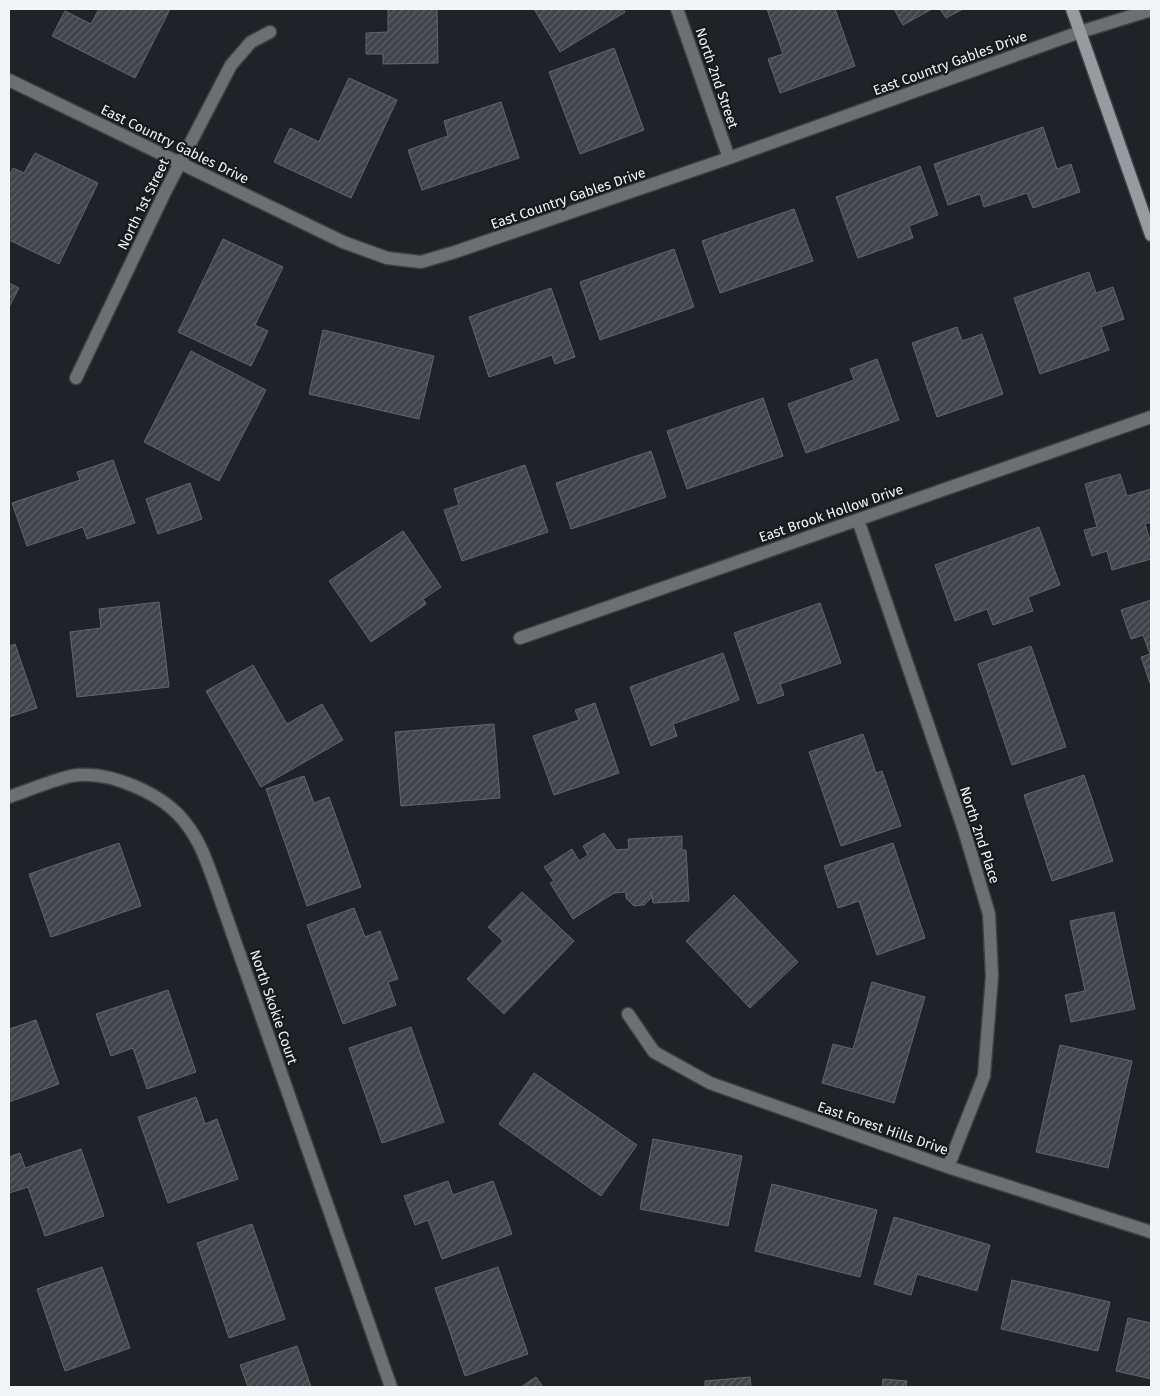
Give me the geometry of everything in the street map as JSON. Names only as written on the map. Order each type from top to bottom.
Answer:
[{"type":"street","name":"North 2nd Street","points":[[677,9],[729,158]]},
{"type":"street","points":[[1072,9],[1151,235]]},
{"type":"street","name":"East Country Gables Drive","points":[[9,80],[362,251],[387,258],[421,262],[729,158],[1080,32],[1151,10]]},
{"type":"street","name":"North 1st Street","points":[[76,378],[180,163],[231,65],[251,42],[270,32]]},
{"type":"street","name":"East Brook Hollow Drive","points":[[520,638],[1151,417]]},
{"type":"street","name":"North 2nd Place","points":[[858,520],[964,830],[989,914],[992,976],[984,1076],[948,1167]]},
{"type":"street","name":"North Skokie Court","points":[[9,797],[72,776],[100,776],[143,789],[163,802],[186,823],[202,848],[212,875],[391,1387]]},
{"type":"street","name":"East Forest Hills Drive","points":[[628,1014],[654,1052],[710,1084],[948,1167],[1151,1232]]},
{"type":"building","points":[[99,9],[170,9],[135,78],[52,36],[65,11],[91,24]]},
{"type":"building","points":[[388,9],[437,9],[438,63],[383,64],[383,54],[366,54],[366,33],[388,32]]},
{"type":"building","points":[[534,9],[623,9],[625,12],[560,52]]},
{"type":"building","points":[[767,9],[835,9],[855,66],[780,93],[768,59],[783,54]]},
{"type":"building","points":[[894,9],[932,9],[903,25]]},
{"type":"building","points":[[940,9],[963,9],[946,18]]},
{"type":"building","points":[[614,48],[644,130],[580,154],[549,72]]},
{"type":"building","points":[[349,78],[397,100],[351,198],[274,162],[290,128],[319,142]]},
{"type":"building","points":[[501,102],[519,158],[422,190],[408,150],[448,136],[444,121]]},
{"type":"building","points":[[1043,127],[1057,169],[1071,164],[1080,192],[1033,208],[1027,193],[984,207],[980,194],[948,205],[934,164]]},
{"type":"building","points":[[35,153],[98,183],[59,264],[9,240],[9,177],[13,168],[24,173]]},
{"type":"building","points":[[920,166],[938,215],[909,226],[913,238],[858,258],[836,197]]},
{"type":"building","points":[[794,209],[813,261],[720,293],[702,241]]},
{"type":"building","points":[[223,239],[283,267],[255,325],[268,331],[251,366],[178,332]]},
{"type":"building","points":[[674,249],[694,307],[600,340],[580,282]]},
{"type":"building","points":[[1089,272],[1096,293],[1113,287],[1124,319],[1101,327],[1109,350],[1040,374],[1014,298]]},
{"type":"building","points":[[9,283],[19,288],[9,307]]},
{"type":"building","points":[[551,288],[575,357],[555,364],[552,355],[489,377],[469,317]]},
{"type":"building","points":[[957,327],[962,341],[982,334],[1003,394],[937,417],[912,343]]},
{"type":"building","points":[[323,330],[434,356],[419,419],[309,394]]},
{"type":"building","points":[[191,351],[266,390],[219,481],[144,442]]},
{"type":"building","points":[[877,359],[899,420],[806,453],[788,404],[854,380],[850,369]]},
{"type":"building","points":[[763,398],[783,456],[687,489],[667,431]]},
{"type":"building","points":[[651,451],[666,497],[571,529],[556,483]]},
{"type":"building","points":[[113,460],[135,523],[87,539],[83,527],[27,546],[12,503],[80,480],[77,472]]},
{"type":"building","points":[[525,465],[548,532],[462,561],[444,510],[459,505],[454,489]]},
{"type":"building","points":[[1120,474],[1127,496],[1151,489],[1151,522],[1145,524],[1151,543],[1151,559],[1112,570],[1107,551],[1092,556],[1084,530],[1097,527],[1085,484]]},
{"type":"building","points":[[190,483],[202,519],[158,534],[146,499]]},
{"type":"building","points":[[1039,527],[1060,585],[1028,597],[1033,611],[993,625],[987,609],[955,621],[935,565]]},
{"type":"building","points":[[403,531],[441,587],[423,599],[426,604],[371,642],[329,581]]},
{"type":"building","points":[[1151,600],[1151,686],[1141,657],[1150,654],[1143,635],[1131,639],[1121,610]]},
{"type":"building","points":[[159,602],[169,687],[77,697],[70,632],[101,628],[99,609]]},
{"type":"building","points":[[820,603],[841,663],[780,684],[784,695],[758,704],[734,633]]},
{"type":"building","points":[[15,644],[37,708],[9,717],[9,646]]},
{"type":"building","points":[[1031,646],[1066,747],[1012,765],[978,664]]},
{"type":"building","points":[[723,653],[739,700],[673,724],[677,736],[651,746],[630,687]]},
{"type":"building","points":[[253,665],[287,724],[322,704],[343,740],[261,787],[206,691]]},
{"type":"building","points":[[595,703],[619,773],[554,795],[533,736],[579,720],[575,710]]},
{"type":"building","points":[[494,724],[500,798],[401,806],[395,732]]},
{"type":"building","points":[[863,734],[876,773],[882,771],[901,826],[841,846],[809,752]]},
{"type":"building","points":[[1084,775],[1113,861],[1052,881],[1024,795]]},
{"type":"building","points":[[304,776],[314,803],[329,797],[361,887],[307,906],[266,789]]},
{"type":"building","points":[[604,833],[616,850],[629,849],[628,839],[682,836],[682,850],[686,850],[689,901],[653,903],[652,897],[644,905],[634,906],[626,898],[626,892],[614,893],[573,919],[550,883],[554,881],[544,867],[572,849],[579,861],[588,855],[583,846]]},
{"type":"building","points":[[119,843],[141,906],[51,937],[29,874]]},
{"type":"building","points":[[893,843],[925,938],[877,955],[859,901],[838,908],[824,866]]},
{"type":"building","points":[[522,892],[574,941],[504,1014],[467,979],[503,941],[488,927]]},
{"type":"building","points":[[734,895],[798,962],[750,1008],[686,941]]},
{"type":"building","points":[[354,908],[365,937],[380,931],[398,979],[388,982],[396,1005],[343,1024],[307,925]]},
{"type":"building","points":[[1114,912],[1135,1009],[1071,1022],[1065,995],[1085,991],[1070,921]]},
{"type":"building","points":[[872,982],[925,997],[894,1103],[822,1083],[833,1044],[853,1049]]},
{"type":"building","points":[[168,990],[196,1072],[147,1089],[133,1048],[111,1056],[96,1014]]},
{"type":"building","points":[[36,1020],[59,1084],[9,1102],[9,1029]]},
{"type":"building","points":[[411,1027],[444,1122],[382,1143],[349,1048]]},
{"type":"building","points":[[1060,1045],[1132,1061],[1108,1168],[1036,1152]]},
{"type":"building","points":[[534,1073],[637,1145],[601,1196],[499,1124]]},
{"type":"building","points":[[196,1097],[205,1124],[217,1119],[238,1179],[168,1203],[138,1117]]},
{"type":"building","points":[[653,1139],[742,1156],[728,1226],[640,1209]]},
{"type":"building","points":[[81,1149],[104,1216],[45,1236],[28,1187],[9,1193],[9,1157],[20,1153],[25,1168]]},
{"type":"building","points":[[448,1181],[453,1195],[493,1181],[512,1234],[442,1259],[428,1220],[415,1225],[404,1196]]},
{"type":"building","points":[[772,1184],[877,1210],[860,1277],[755,1251]]},
{"type":"building","points":[[894,1217],[990,1245],[977,1291],[917,1274],[911,1295],[874,1284]]},
{"type":"building","points":[[252,1224],[285,1319],[229,1338],[197,1243]]},
{"type":"building","points":[[102,1267],[130,1348],[65,1371],[37,1289]]},
{"type":"building","points":[[498,1267],[528,1354],[465,1376],[435,1288]]},
{"type":"building","points":[[1012,1280],[1110,1302],[1098,1351],[1001,1329]]},
{"type":"building","points":[[1128,1318],[1151,1323],[1151,1379],[1116,1371]]},
{"type":"building","points":[[297,1346],[311,1387],[248,1387],[240,1365]]},
{"type":"building","points":[[536,1377],[543,1387],[521,1387]]},
{"type":"building","points":[[750,1377],[751,1387],[705,1387],[705,1381]]},
{"type":"building","points":[[883,1379],[907,1381],[906,1387],[882,1387]]}]
